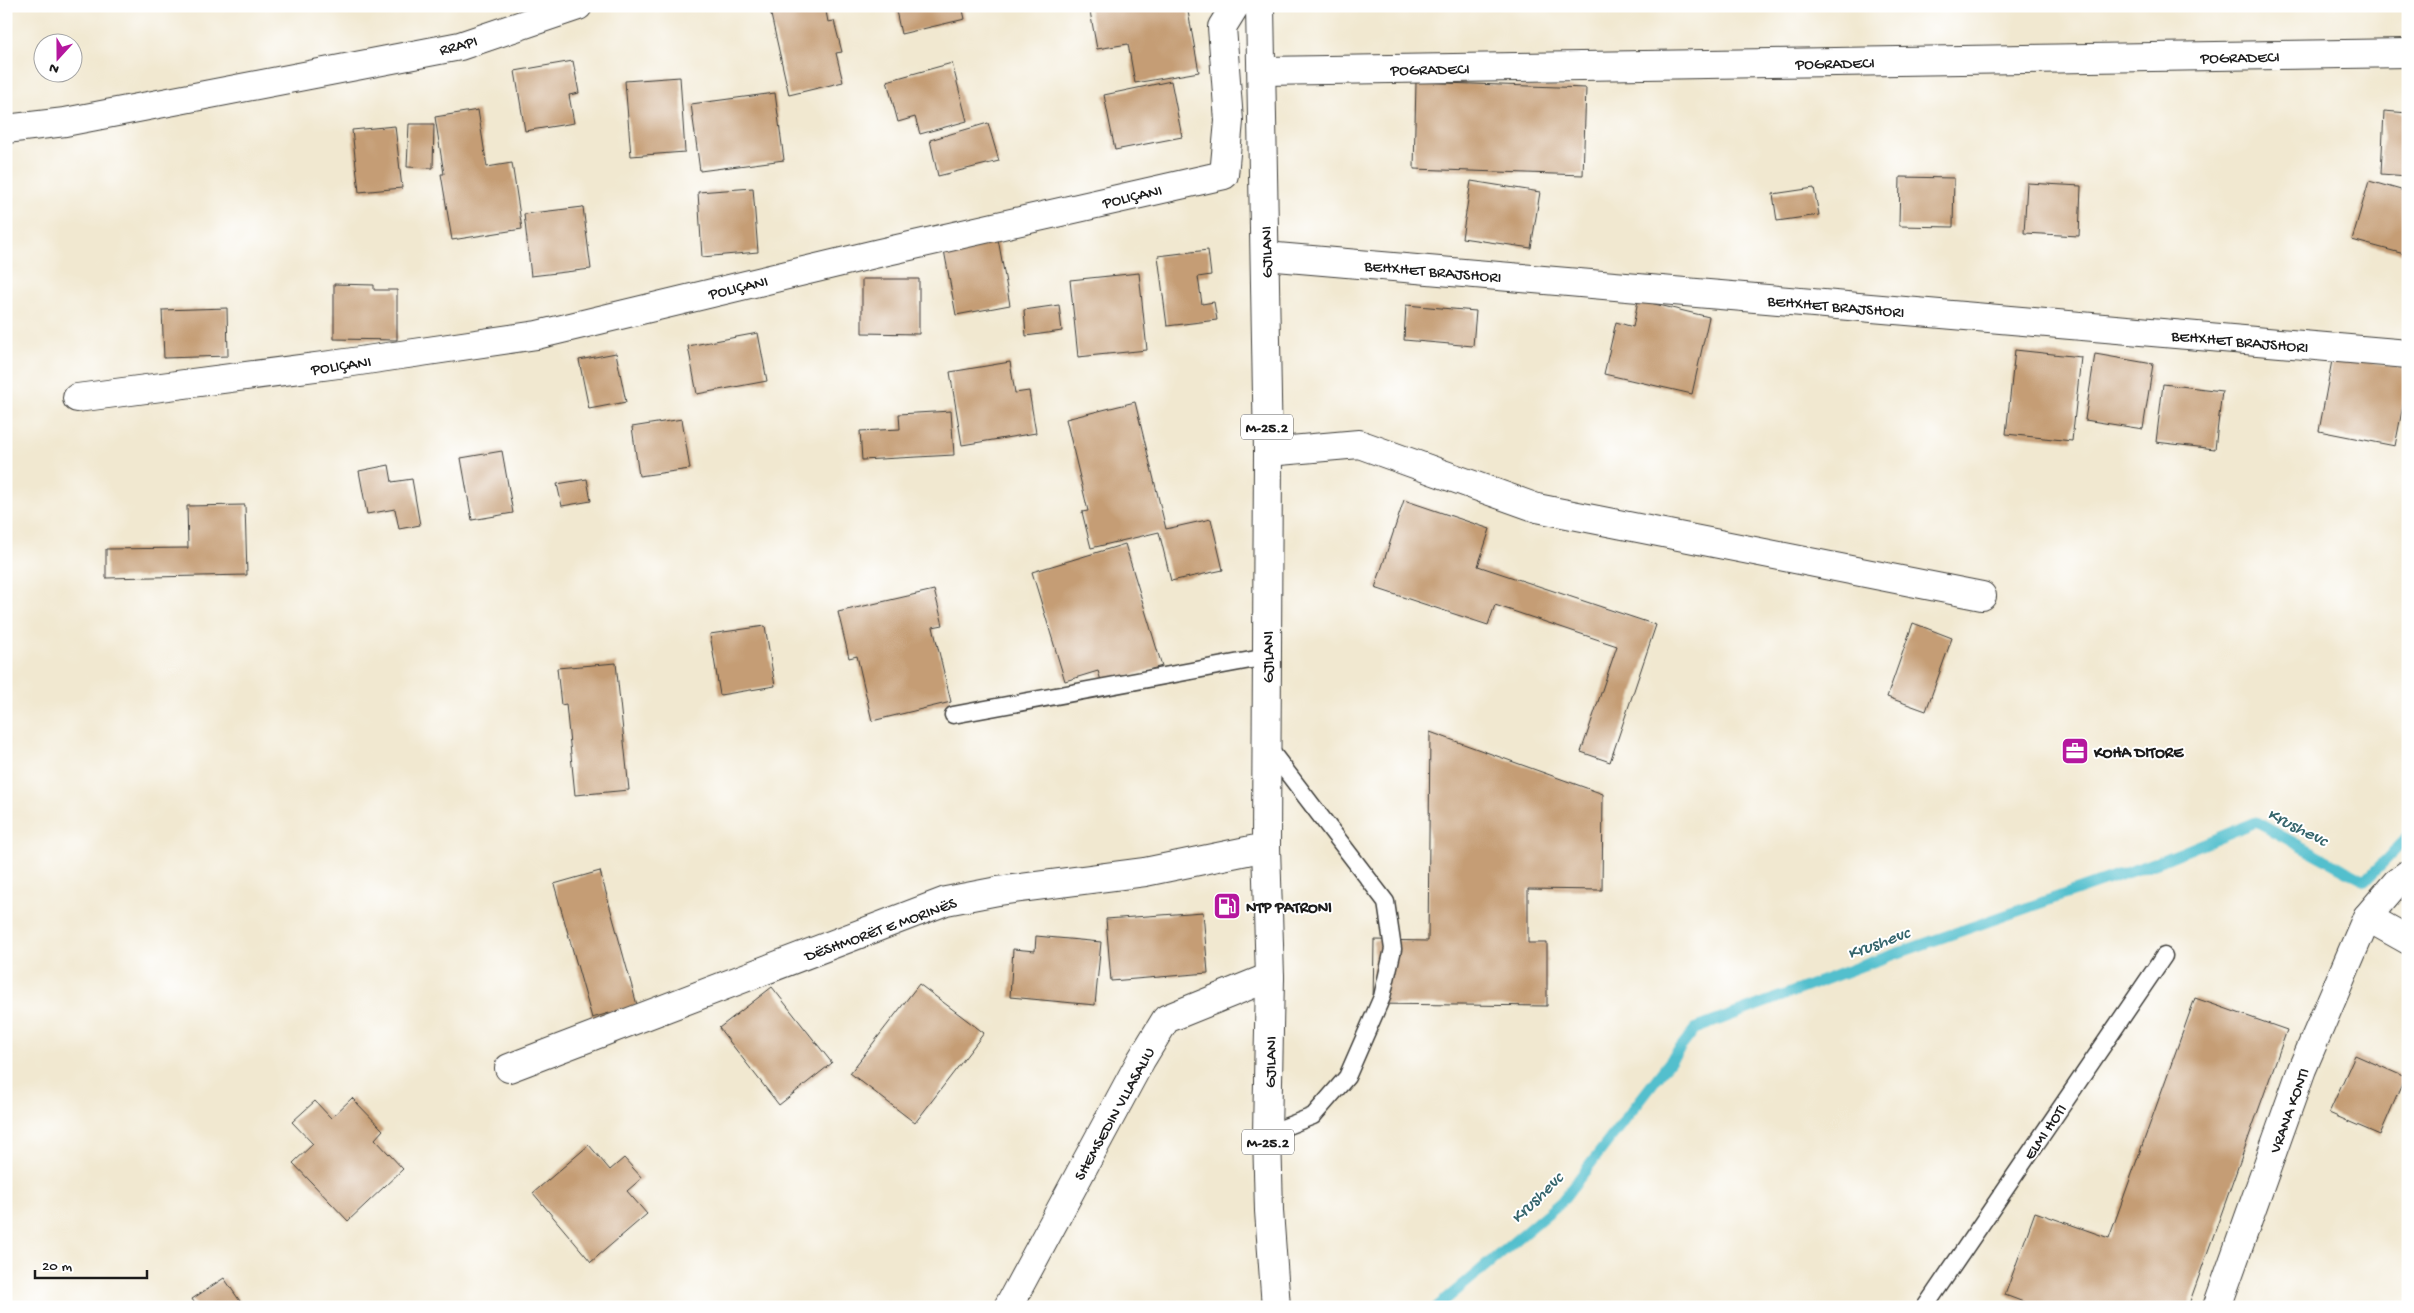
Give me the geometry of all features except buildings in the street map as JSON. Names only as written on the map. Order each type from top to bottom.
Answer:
[{"type":"street","name":"RRAPI","points":[[6,129],[65,122],[460,46],[578,6]]},
{"type":"street","name":"POLIÇANI","points":[[77,398],[346,363],[537,335],[879,252],[1224,174],[1229,121],[1222,26],[1235,6]]},
{"type":"street","name":"GJILANI","points":[[1260,6],[1268,452],[1266,847],[1270,977],[1268,1134],[1269,1211],[1276,1307]]},
{"type":"street","name":"POGRADECI","points":[[1262,71],[2408,53]]},
{"type":"street","name":"BEHXHET BRAJSHORI","points":[[1265,256],[2408,354]]},
{"type":"street","points":[[1268,452],[1359,444],[1537,508],[1982,596]]},
{"type":"street","name":"DËSHMORËT E MORINËS","points":[[509,1068],[946,901],[998,891],[1145,872],[1266,847]]},
{"type":"street","name":"VRANA KONTI","points":[[2217,1307],[2302,1069],[2367,917],[2396,884],[2408,874]]},
{"type":"street","points":[[2367,917],[2408,940]]},
{"type":"street","name":"SHEMSEDIN VLLASALIU","points":[[1008,1307],[1141,1060],[1166,1019],[1270,977]]},
{"type":"lane","points":[[953,715],[1267,657]]},
{"type":"lane","points":[[1267,746],[1386,902],[1393,949],[1382,997],[1346,1077],[1313,1116],[1268,1134]]},
{"type":"lane","name":"ELMI HOTI","points":[[1925,1307],[2164,956]]},
{"type":"waterway","name":"Krushevc","points":[[1437,1307],[1561,1202],[1695,1029],[1861,966],[2163,860],[2256,822],[2365,881],[2408,837]]},
{"type":"place","name":"KOHA DITORE","points":[[2075,751]]},
{"type":"place","name":"NTP PATRONI","points":[[1227,906]]}]
